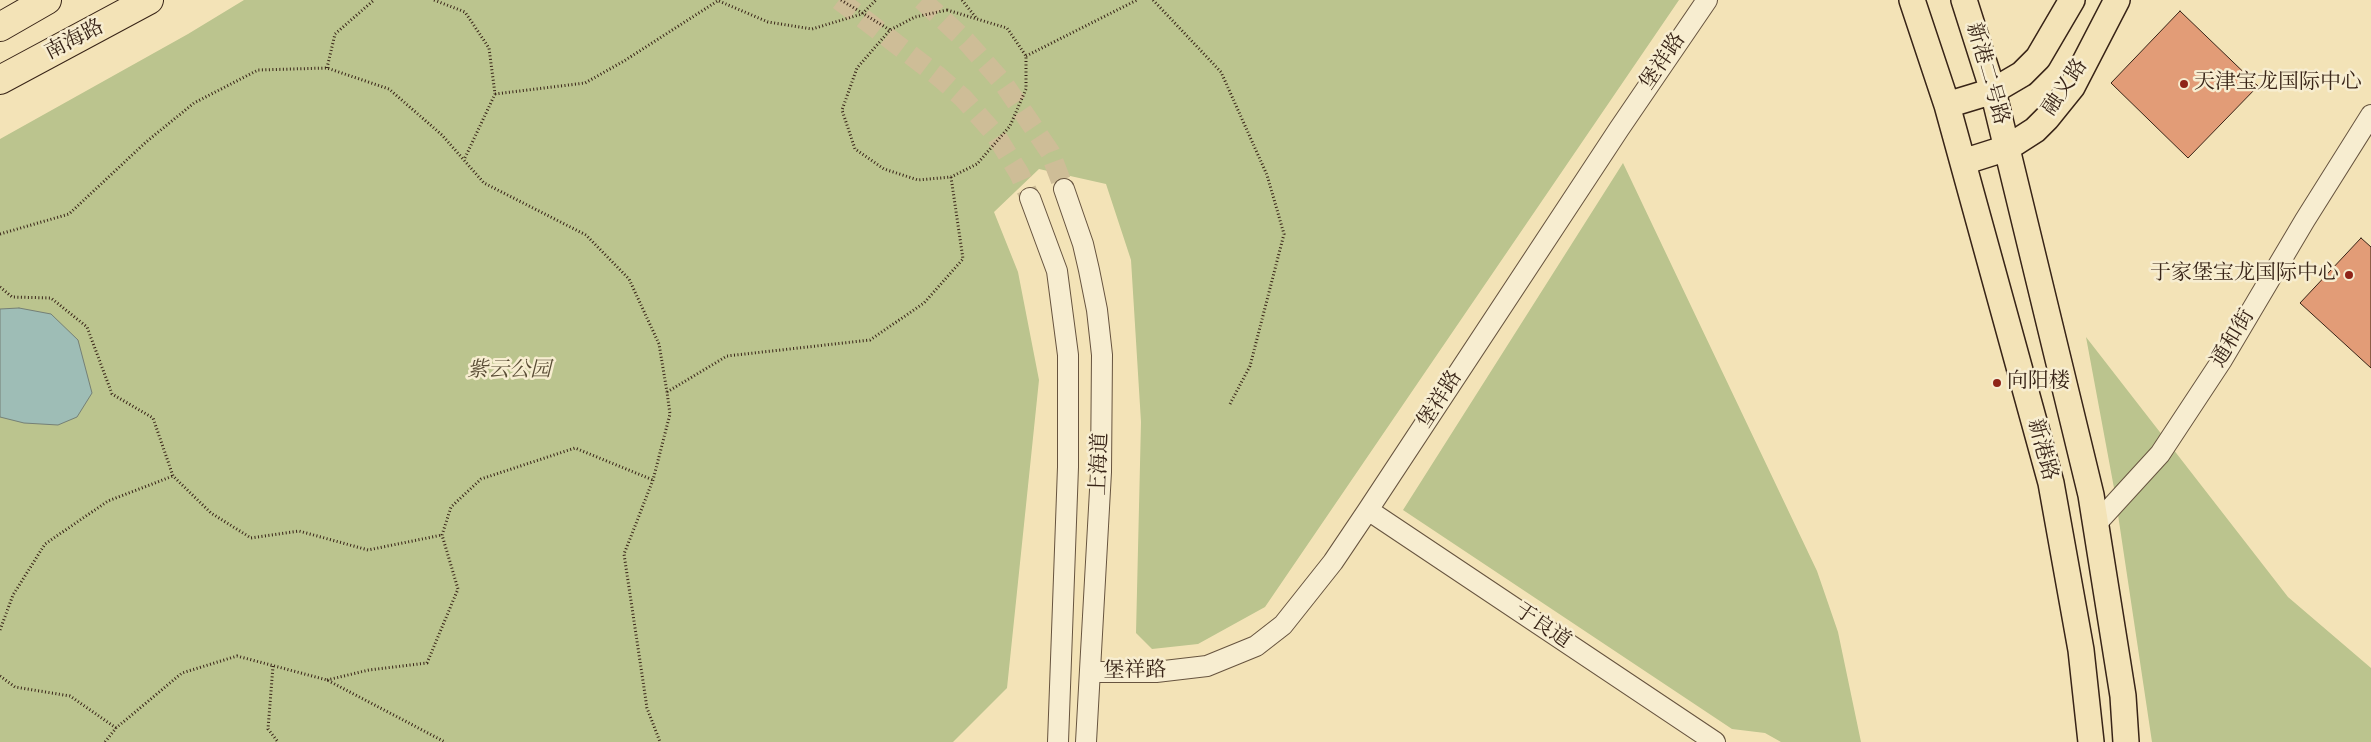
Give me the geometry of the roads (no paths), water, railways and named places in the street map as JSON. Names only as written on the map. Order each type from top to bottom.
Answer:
[{"type":"highway","points":[[0,27],[47,0]]},
{"type":"highway","name":"南海路","points":[[0,80],[149,0]]},
{"type":"main road","points":[[1912,0],[1947,105]]},
{"type":"main road","name":"新港二号路","points":[[1964,0],[1993,92],[2007,148]]},
{"type":"main road","name":"融义路","points":[[1947,105],[1993,92],[2022,74],[2038,58],[2072,0]]},
{"type":"main road","name":"融义路","points":[[1963,162],[2007,148],[2036,130],[2060,104],[2072,87],[2117,0]]},
{"type":"main road","name":"新港路","points":[[1947,105],[2051,483],[2081,650],[2091,742]]},
{"type":"main road","name":"新港路","points":[[2007,148],[2091,495],[2123,696],[2126,742]]},
{"type":"street","name":"堡祥路","points":[[1090,672],[1133,674],[1178,671],[1207,666],[1256,646],[1283,625],[1333,562],[1614,137],[1707,0]]},
{"type":"street","name":"通和街","points":[[2096,524],[2160,454],[2222,360],[2305,220],[2371,115]]},
{"type":"street","name":"上海道","points":[[1064,189],[1085,252],[1097,310],[1102,355],[1102,472],[1086,742]]},
{"type":"street","name":"上海道","points":[[1030,198],[1057,271],[1068,355],[1068,467],[1058,742]]},
{"type":"street","name":"于良道","points":[[1368,510],[1704,739]]},
{"type":"water","points":[[19,308],[51,314],[78,340],[92,393],[77,417],[58,425],[24,423],[0,417],[0,309]]},
{"type":"tunnel","points":[[839,0],[938,76],[963,98],[995,134],[1019,173],[1030,198]]},
{"type":"tunnel","points":[[922,0],[966,41],[1004,84],[1050,152],[1064,189]]},
{"type":"place","name":"天津宝龙国际中心","points":[[2184,84]]},
{"type":"place","name":"于家堡宝龙国际中心","points":[[2349,275]]},
{"type":"place","name":"向阳楼","points":[[1997,383]]},
{"type":"park label","name":"紫云公园","points":[[509,372]]}]
